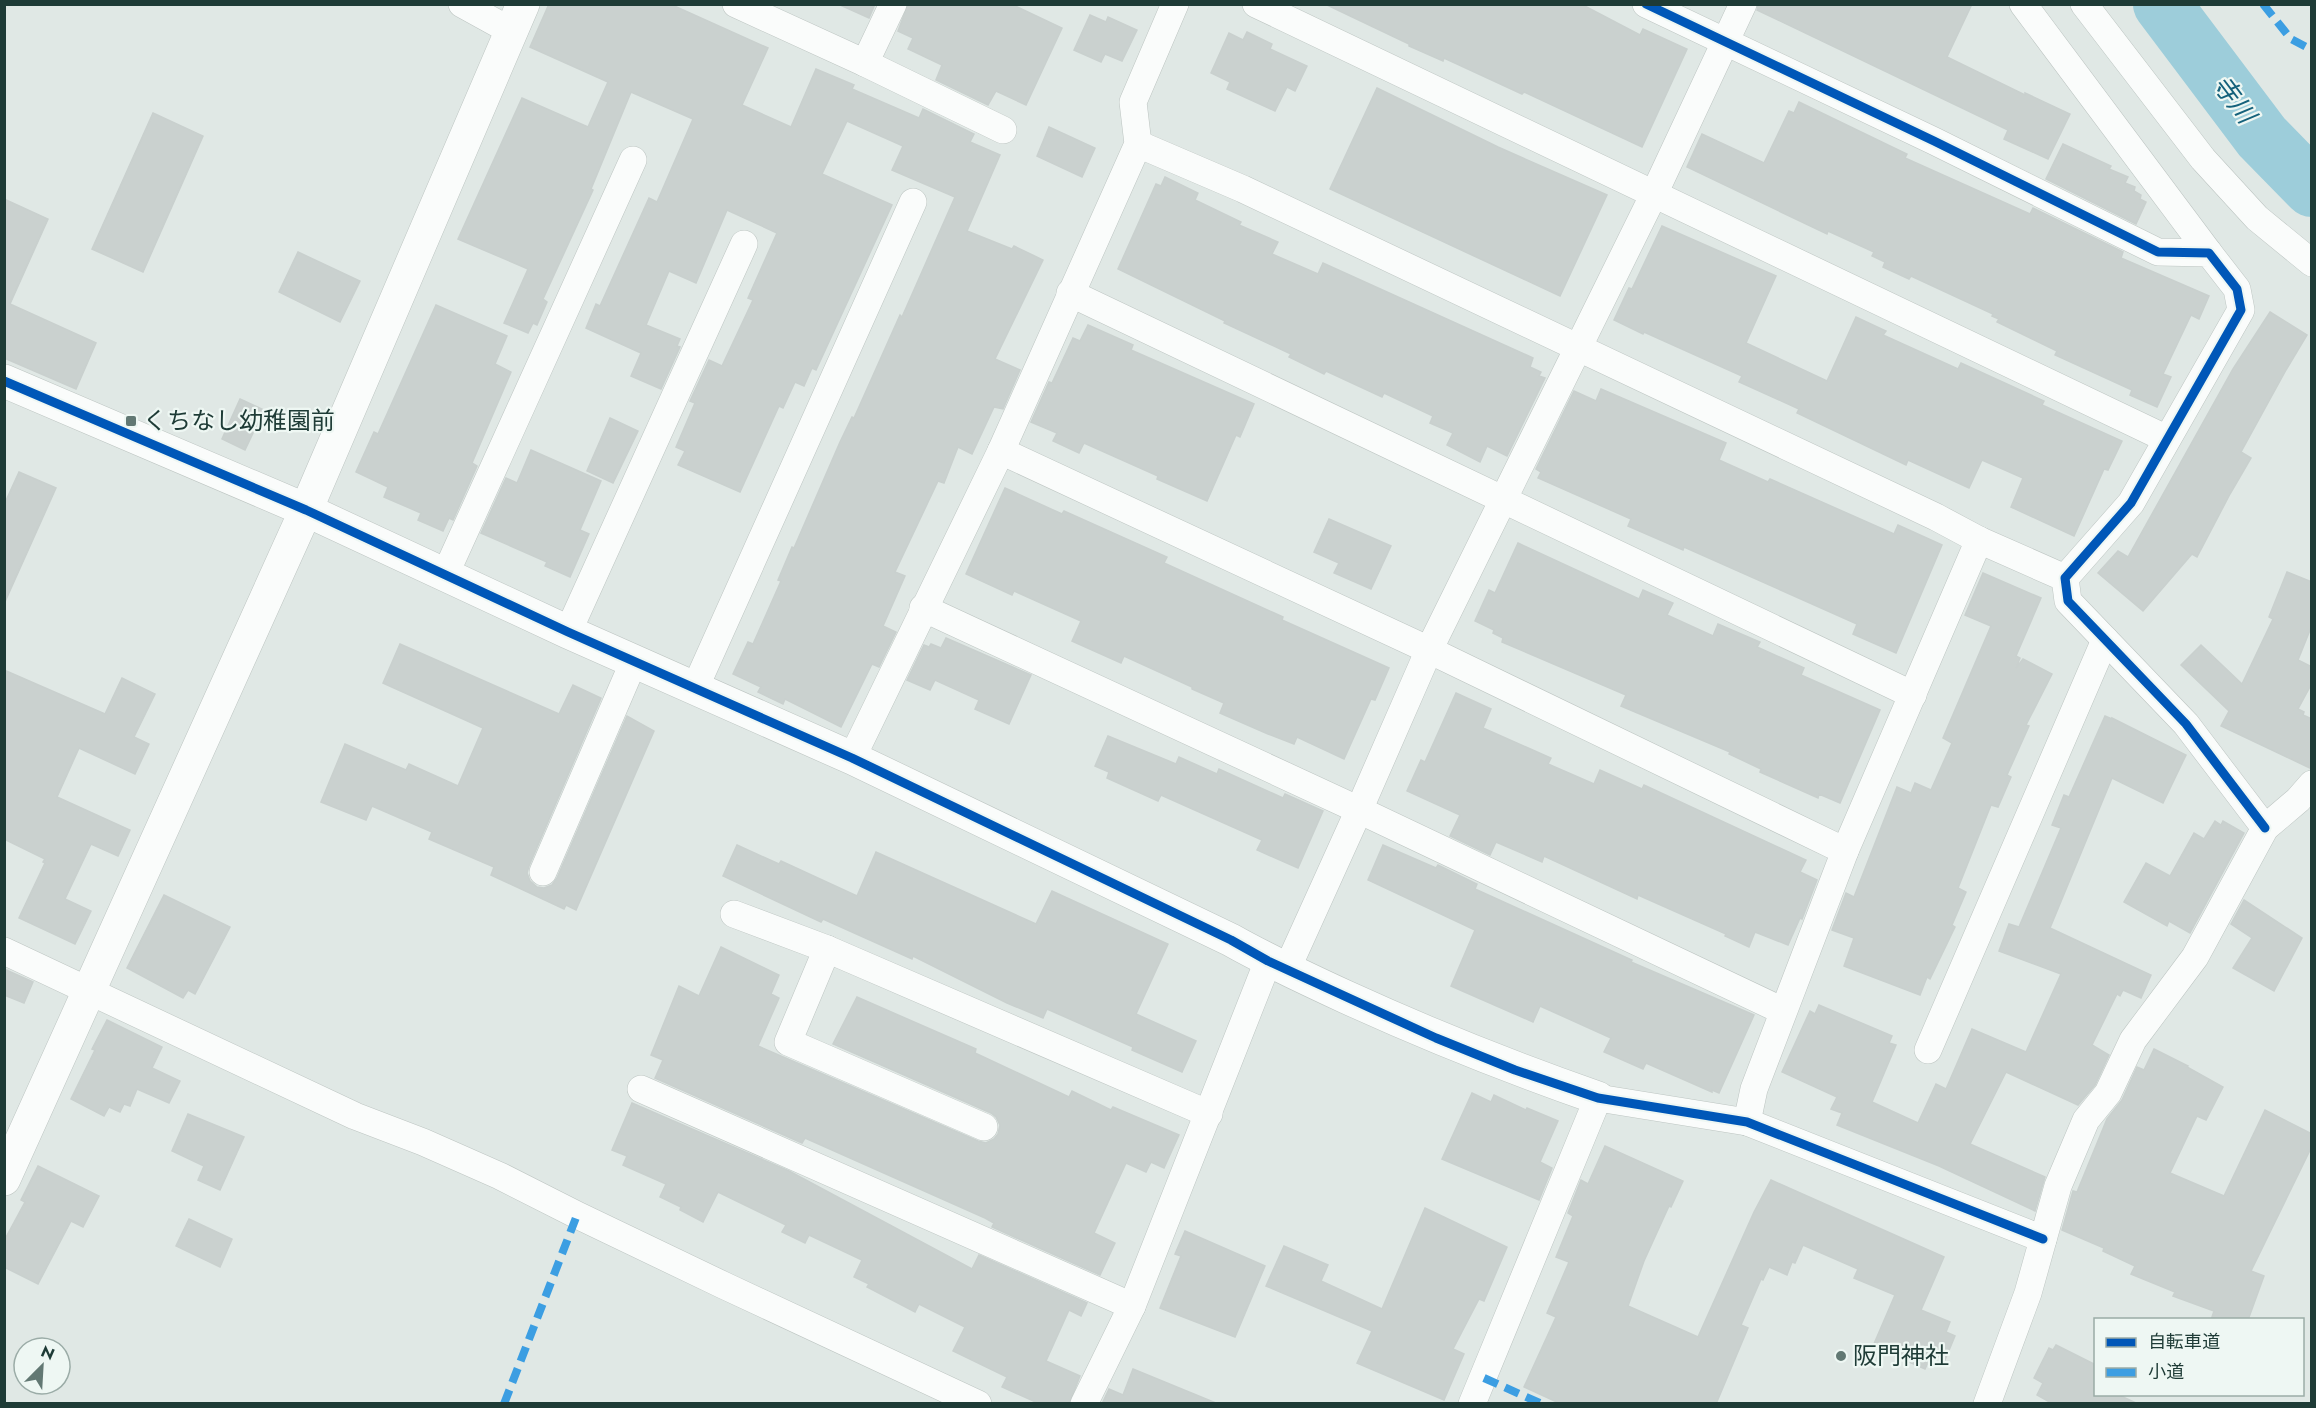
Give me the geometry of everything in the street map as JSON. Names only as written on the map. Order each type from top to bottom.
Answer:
[{"type":"street","points":[[4,1179],[306,510],[517,18],[462,4]]},
{"type":"street","points":[[736,4],[866,63],[1003,130]]},
{"type":"street","points":[[866,63],[893,4]]},
{"type":"street","points":[[852,758],[1001,451],[1138,144],[1133,102],[1175,4]]},
{"type":"street","points":[[1256,4],[2167,439]]},
{"type":"street","points":[[1646,4],[2158,252],[2209,253]]},
{"type":"street","points":[[1084,1404],[1132,1306],[1209,1114],[1277,965],[1359,810],[1429,650],[1654,194],[1743,4]]},
{"type":"street","points":[[2023,4],[2237,289],[2241,310],[2131,503],[2065,578],[2068,601],[2186,724],[2265,828]]},
{"type":"street","points":[[2084,4],[2203,159],[2257,218],[2312,263]]},
{"type":"street","points":[[1138,144],[1243,189],[1925,512],[1979,540],[2065,578]]},
{"type":"street","points":[[445,575],[633,160]]},
{"type":"street","points":[[695,687],[913,202]]},
{"type":"street","points":[[568,632],[744,244]]},
{"type":"street","points":[[1070,293],[1504,502],[1913,695]]},
{"type":"street","points":[[4,381],[306,510],[634,662],[852,758],[1231,940],[1277,965],[1436,1038],[1515,1070],[1598,1098],[1747,1122],[2043,1239]]},
{"type":"street","points":[[1001,451],[1429,650],[1845,850]]},
{"type":"street","points":[[1747,1122],[1754,1089],[1845,850],[1979,540]]},
{"type":"street","points":[[923,608],[1359,810],[1783,1011]]},
{"type":"street","points":[[1929,1050],[2104,640]]},
{"type":"street","points":[[543,872],[634,662]]},
{"type":"street","points":[[1987,1404],[2028,1293],[2058,1186],[2086,1120],[2108,1093],[2133,1040],[2195,957],[2265,828],[2298,800],[2312,784]]},
{"type":"street","points":[[734,914],[827,949],[1209,1114]]},
{"type":"street","points":[[827,949],[788,1042],[984,1127]]},
{"type":"street","points":[[4,951],[355,1116],[423,1142],[500,1176],[702,1275],[978,1404]]},
{"type":"street","points":[[641,1089],[1132,1306]]},
{"type":"street","points":[[1472,1404],[1598,1098]]},
{"type":"building","points":[[549,4],[670,4],[768,48],[742,105],[791,127],[816,69],[854,85],[852,89],[919,118],[923,109],[974,134],[970,142],[1000,155],[967,231],[1012,249],[1014,246],[1043,260],[995,359],[1020,370],[1003,409],[994,407],[972,454],[958,447],[944,483],[938,481],[895,572],[905,576],[883,626],[896,632],[879,667],[872,664],[841,727],[785,699],[783,704],[758,692],[761,687],[733,674],[748,642],[753,644],[781,581],[778,580],[792,547],[794,548],[840,442],[852,417],[854,418],[900,315],[902,317],[955,197],[892,170],[903,146],[847,121],[822,174],[892,205],[816,370],[812,368],[804,386],[795,382],[783,408],[779,406],[740,492],[678,465],[685,451],[676,447],[695,403],[690,401],[709,360],[722,366],[753,300],[748,298],[777,233],[727,210],[696,283],[669,271],[646,325],[680,339],[677,346],[680,347],[661,389],[631,376],[641,353],[586,328],[596,304],[600,306],[649,198],[657,202],[693,119],[631,92],[591,189],[593,190],[543,299],[547,302],[537,325],[533,323],[528,333],[504,323],[528,269],[458,239],[522,98],[588,127],[608,82],[530,47]]},
{"type":"building","points":[[838,4],[875,4],[869,18]]},
{"type":"building","points":[[908,4],[1011,4],[1062,28],[1026,105],[996,91],[988,105],[936,80],[942,65],[908,49],[913,38],[898,31]]},
{"type":"building","points":[[1325,4],[1581,4],[1640,35],[1643,29],[1687,49],[1642,147],[1524,92],[1522,94],[1444,58],[1443,61],[1409,46]]},
{"type":"building","points":[[1758,4],[1972,4],[1947,57],[2070,114],[2048,159],[2004,139],[2008,130],[1757,10]]},
{"type":"building","points":[[1090,15],[1106,22],[1108,17],[1137,30],[1122,61],[1105,54],[1101,62],[1074,50]]},
{"type":"building","points":[[1247,32],[1272,44],[1270,49],[1307,66],[1295,91],[1287,87],[1275,111],[1227,89],[1230,82],[1211,73],[1229,33],[1243,40]]},
{"type":"building","points":[[1377,88],[1498,147],[1607,195],[1560,296],[1330,189]]},
{"type":"building","points":[[1799,102],[1907,154],[1905,158],[2030,214],[2033,208],[2123,252],[2121,258],[2209,296],[2199,319],[2191,315],[2163,374],[2171,377],[2157,407],[2130,395],[2132,390],[2055,355],[2057,351],[1997,322],[1999,319],[1992,316],[1993,314],[1911,276],[1909,279],[1883,267],[1885,262],[1872,256],[1874,252],[1828,231],[1827,234],[1687,167],[1702,134],[1764,163],[1789,111],[1794,113]]},
{"type":"building","points":[[153,113],[203,136],[143,272],[92,249]]},
{"type":"building","points":[[1049,127],[1095,148],[1082,177],[1037,156]]},
{"type":"building","points":[[2063,144],[2111,166],[2109,169],[2128,177],[2125,183],[2135,187],[2134,191],[2141,195],[2140,199],[2146,202],[2136,224],[2046,179]]},
{"type":"building","points":[[1165,177],[1198,193],[1195,200],[1241,222],[1239,225],[1278,242],[1272,254],[1318,274],[1323,263],[1533,358],[1530,367],[1541,372],[1539,376],[1545,378],[1507,456],[1487,446],[1480,462],[1447,445],[1453,433],[1430,423],[1433,416],[1384,393],[1382,397],[1326,371],[1324,374],[1289,357],[1291,354],[1118,269],[1156,184],[1161,186]]},
{"type":"building","points":[[4,199],[48,219],[10,304],[96,343],[76,389],[4,358]]},
{"type":"building","points":[[1662,226],[1776,276],[1746,343],[1827,381],[1856,317],[1886,331],[1883,335],[1958,369],[1961,363],[2044,401],[2042,405],[2122,441],[2108,470],[2104,469],[2074,536],[2011,507],[2023,478],[1982,460],[1969,488],[1908,460],[1906,465],[1797,413],[1799,409],[1739,382],[1742,376],[1614,320],[1629,288],[1632,289]]},
{"type":"building","points":[[298,252],[360,281],[340,322],[279,292]]},
{"type":"building","points":[[436,305],[507,336],[495,364],[511,372],[472,463],[477,466],[453,520],[449,518],[443,531],[418,520],[421,513],[384,497],[388,487],[356,472],[374,432],[378,434]]},
{"type":"building","points":[[2270,312],[2307,335],[2241,452],[2251,458],[2197,557],[2192,554],[2143,611],[2098,573],[2118,551],[2128,557],[2233,369]]},
{"type":"building","points":[[1088,325],[1133,345],[1131,350],[1254,404],[1240,437],[1236,435],[1207,501],[1084,443],[1079,453],[1053,441],[1057,433],[1031,422],[1073,338],[1080,341]]},
{"type":"building","points":[[1601,389],[1726,443],[1719,460],[1768,482],[1770,479],[1894,534],[1898,525],[1942,545],[1896,653],[1853,634],[1857,624],[1684,547],[1683,550],[1628,526],[1631,519],[1538,478],[1541,472],[1536,469],[1574,391],[1596,401]]},
{"type":"building","points":[[240,399],[264,410],[245,450],[222,439]]},
{"type":"building","points":[[610,418],[638,431],[613,483],[587,471]]},
{"type":"building","points":[[531,450],[601,481],[580,530],[589,534],[570,577],[545,566],[547,562],[481,533],[506,478],[517,483]]},
{"type":"building","points":[[19,472],[56,488],[4,604],[4,505]]},
{"type":"building","points":[[1005,488],[1062,514],[1064,511],[1167,557],[1164,563],[1389,668],[1375,700],[1371,699],[1344,759],[1297,737],[1294,744],[1268,734],[1220,713],[1224,703],[1192,687],[1124,656],[1121,663],[1072,641],[1081,621],[1014,591],[1012,595],[966,574]]},
{"type":"building","points":[[1329,519],[1391,546],[1371,589],[1334,573],[1339,563],[1314,552]]},
{"type":"building","points":[[1518,543],[1639,599],[1643,590],[1673,603],[1667,615],[1713,636],[1718,624],[1760,642],[1757,647],[1804,668],[1801,675],[1880,710],[1840,803],[1819,794],[1818,798],[1760,772],[1761,769],[1729,754],[1730,752],[1621,706],[1626,695],[1502,642],[1503,638],[1493,633],[1494,630],[1475,621],[1489,590],[1495,593]]},
{"type":"building","points":[[2287,572],[2312,582],[2312,625],[2298,660],[2312,667],[2312,683],[2298,709],[2304,712],[2303,715],[2312,719],[2312,769],[2221,726],[2229,711],[2181,665],[2201,645],[2242,684],[2273,619],[2269,617]]},
{"type":"building","points":[[1983,573],[2041,598],[2016,656],[2020,658],[2016,668],[2023,659],[2052,674],[2026,725],[2029,726],[2007,775],[2011,777],[1998,807],[1991,805],[1958,888],[1966,892],[1952,925],[1955,927],[1930,979],[1927,977],[1920,995],[1844,966],[1854,938],[1832,930],[1846,893],[1854,897],[1897,787],[1911,793],[1915,783],[1931,790],[1952,743],[1943,738],[1991,626],[1965,615]]},
{"type":"building","points":[[946,638],[1031,675],[1009,724],[975,709],[979,700],[935,680],[930,690],[907,680],[924,645],[929,647],[931,644],[941,648]]},
{"type":"building","points":[[400,644],[559,714],[573,685],[601,698],[529,866],[527,873],[530,881],[537,887],[544,888],[552,885],[557,878],[627,716],[654,731],[576,910],[566,905],[564,909],[491,875],[494,867],[429,839],[432,832],[372,806],[366,820],[321,802],[345,744],[406,770],[409,764],[458,786],[483,728],[383,683]]},
{"type":"building","points":[[4,670],[105,714],[122,678],[155,694],[134,737],[149,744],[135,774],[79,748],[57,797],[130,830],[118,856],[91,844],[65,899],[91,911],[75,944],[19,918],[45,859],[4,839]]},
{"type":"building","points":[[1456,693],[1491,709],[1483,728],[1551,758],[1548,764],[1594,784],[1600,770],[1642,789],[1644,785],[1806,860],[1800,872],[1817,880],[1802,919],[1800,918],[1788,945],[1755,932],[1749,947],[1725,936],[1726,934],[1638,895],[1637,899],[1544,856],[1542,862],[1496,842],[1490,855],[1450,836],[1460,815],[1407,791],[1421,760],[1425,762]]},
{"type":"building","points":[[2105,716],[2186,755],[2163,803],[2112,778],[2050,928],[2151,975],[2141,998],[2123,990],[2120,996],[2117,994],[2092,1045],[2109,1055],[2095,1085],[2078,1105],[2006,1072],[1970,1144],[2045,1177],[2035,1211],[1939,1166],[1837,1125],[1842,1113],[1831,1109],[1837,1097],[1782,1072],[1810,1011],[1815,1014],[1819,1005],[1892,1036],[1889,1043],[1896,1045],[1872,1102],[1918,1123],[1936,1084],[1946,1089],[1972,1029],[2026,1052],[2061,974],[1999,951],[2009,924],[2019,927],[2061,828],[2052,825],[2064,795],[2069,797]]},
{"type":"building","points":[[1108,736],[1176,764],[1179,757],[1217,774],[1219,769],[1283,798],[1285,794],[1323,811],[1298,868],[1257,850],[1262,840],[1161,795],[1158,801],[1107,778],[1109,772],[1095,766]]},
{"type":"building","points":[[2215,821],[2221,825],[2223,821],[2244,833],[2190,933],[2169,921],[2167,926],[2124,902],[2146,863],[2170,876],[2194,833],[2204,839]]},
{"type":"building","points":[[737,845],[779,864],[781,861],[857,896],[876,852],[1036,924],[1052,891],[1168,944],[1136,1014],[1196,1041],[1182,1072],[1132,1050],[1133,1047],[1047,1009],[1043,1018],[1007,1003],[913,956],[912,959],[823,919],[821,922],[723,876]]},
{"type":"building","points":[[1383,845],[1436,868],[1438,865],[1477,884],[1475,889],[1632,960],[1631,962],[1754,1015],[1719,1093],[1646,1063],[1643,1069],[1604,1052],[1611,1038],[1540,1006],[1533,1022],[1451,986],[1475,930],[1368,880]]},
{"type":"building","points":[[164,895],[230,927],[195,994],[188,990],[183,998],[127,968]]},
{"type":"building","points":[[2244,900],[2302,938],[2274,991],[2233,968],[2252,938],[2231,924]]},
{"type":"building","points":[[721,947],[779,975],[771,994],[779,998],[758,1046],[978,1141],[986,1143],[998,1134],[1000,1125],[991,1113],[833,1044],[857,997],[976,1049],[975,1053],[1069,1097],[1072,1091],[1111,1110],[1113,1107],[1179,1135],[1164,1168],[1151,1162],[1146,1172],[1126,1163],[1094,1233],[1115,1243],[1100,1275],[992,1227],[994,1223],[985,1218],[805,1138],[802,1143],[655,1078],[663,1060],[651,1055],[679,986],[699,996]]},
{"type":"building","points":[[4,969],[33,982],[24,1003],[4,995]]},
{"type":"building","points":[[107,1020],[162,1047],[152,1068],[180,1081],[169,1103],[137,1089],[130,1106],[124,1104],[120,1112],[109,1107],[104,1116],[71,1099]]},
{"type":"building","points":[[2154,1049],[2223,1087],[2206,1120],[2197,1116],[2170,1173],[2224,1196],[2265,1110],[2312,1134],[2312,1146],[2251,1271],[2264,1276],[2249,1318],[2212,1318],[2214,1311],[2173,1296],[2175,1292],[2131,1274],[2135,1266],[2103,1251],[2104,1248],[2062,1230],[2073,1191],[2077,1192],[2107,1119],[2122,1100],[2137,1067],[2144,1070]]},
{"type":"building","points":[[1472,1093],[1491,1102],[1494,1095],[1526,1110],[1527,1108],[1558,1121],[1540,1162],[1552,1168],[1539,1200],[1442,1159]]},
{"type":"building","points":[[632,1103],[789,1171],[972,1269],[979,1255],[1087,1303],[1081,1316],[1069,1310],[1046,1361],[1080,1376],[1069,1404],[1040,1404],[1002,1387],[1007,1377],[953,1351],[965,1327],[919,1304],[915,1312],[867,1287],[869,1284],[854,1277],[862,1260],[809,1235],[805,1243],[782,1232],[786,1225],[718,1192],[703,1222],[680,1210],[681,1207],[660,1197],[666,1184],[623,1165],[627,1156],[612,1150]]},
{"type":"building","points":[[188,1114],[244,1137],[220,1190],[198,1180],[204,1166],[172,1151]]},
{"type":"building","points":[[1605,1146],[1683,1181],[1644,1261],[1628,1306],[1698,1337],[1754,1212],[1771,1180],[1944,1257],[1921,1310],[1950,1322],[1946,1332],[1955,1336],[1945,1360],[1932,1354],[1925,1369],[1873,1346],[1895,1295],[1854,1278],[1858,1269],[1803,1245],[1787,1275],[1769,1267],[1763,1280],[1761,1279],[1741,1325],[1748,1328],[1716,1404],[1561,1404],[1524,1387],[1556,1317],[1547,1313],[1569,1262],[1556,1257],[1573,1216],[1568,1213],[1581,1180],[1588,1184]]},
{"type":"building","points":[[38,1166],[99,1196],[83,1227],[71,1221],[38,1284],[4,1267],[4,1241],[25,1202],[21,1200]]},
{"type":"building","points":[[1425,1208],[1507,1247],[1484,1301],[1479,1299],[1453,1349],[1464,1354],[1444,1400],[1357,1363],[1372,1331],[1266,1286],[1284,1246],[1328,1265],[1321,1281],[1382,1309]]},
{"type":"building","points":[[189,1219],[232,1239],[220,1267],[176,1246]]},
{"type":"building","points":[[1185,1231],[1265,1266],[1235,1337],[1160,1308],[1181,1256],[1175,1254]]},
{"type":"building","points":[[2056,1345],[2094,1364],[2094,1396],[2121,1396],[2138,1404],[2053,1404],[2037,1395],[2043,1383],[2034,1378],[2049,1348],[2053,1350]]},
{"type":"building","points":[[1133,1369],[1216,1403],[1102,1404],[1109,1389],[1123,1395]]},
{"type":"waterway","name":"寺川","points":[[2162,4],[2262,137],[2312,188]]},
{"type":"marked path","points":[[2263,4],[2291,39],[2312,50]]},
{"type":"marked path","points":[[504,1404],[577,1215]]},
{"type":"marked path","points":[[1484,1378],[1542,1404]]},
{"type":"cycle path","points":[[1646,4],[1934,141],[2158,252],[2209,253],[2237,289],[2241,310],[2131,503],[2065,578],[2068,601],[2186,724],[2265,828]]},
{"type":"cycle path","points":[[4,381],[306,510],[568,632],[852,758],[1231,940],[1268,961],[1436,1038],[1515,1070],[1598,1098],[1747,1122],[2043,1239]]},
{"type":"place","name":"くちなし幼稚園前","points":[[131,421]]},
{"type":"place","name":"阪門神社","points":[[1841,1356]]}]
